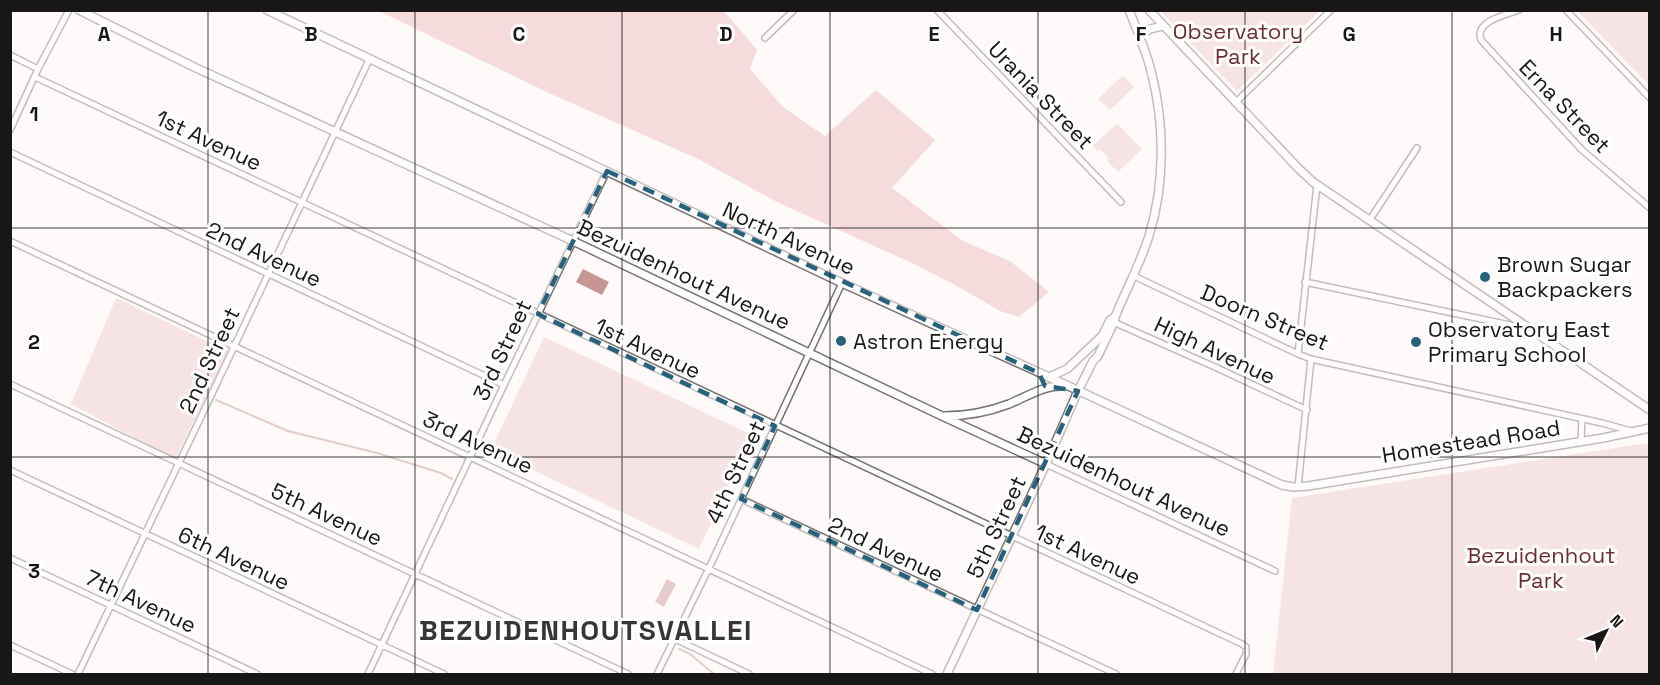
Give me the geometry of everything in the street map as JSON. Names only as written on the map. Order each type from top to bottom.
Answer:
[{"type":"street","points":[[10,130],[69,10]]},
{"type":"street","name":"Bezuidenhout Avenue","points":[[79,10],[194,67],[573,241],[1275,571]]},
{"type":"street","name":"North Avenue","points":[[267,10],[842,283],[1277,483],[1298,487]]},
{"type":"street","points":[[765,38],[794,10]]},
{"type":"street","name":"Urania Street","points":[[938,10],[1121,202]]},
{"type":"street","points":[[1113,320],[1134,276],[1152,224],[1158,193],[1161,152],[1155,87],[1129,10]]},
{"type":"street","points":[[1149,10],[1298,168],[1317,185],[1650,410]]},
{"type":"street","points":[[1236,103],[1331,10]]},
{"type":"street","name":"Erna Street","points":[[1519,10],[1492,20],[1480,29],[1479,36],[1488,50],[1582,150],[1650,208]]},
{"type":"street","points":[[1566,10],[1650,98]]},
{"type":"street","points":[[1139,36],[1150,29],[1163,26]]},
{"type":"street","points":[[10,55],[39,69]]},
{"type":"street","name":"2nd Street","points":[[78,675],[369,60]]},
{"type":"street","name":"1st Avenue","points":[[35,77],[1242,644],[1247,649],[1236,675]]},
{"type":"street","points":[[1369,220],[1417,148]]},
{"type":"street","name":"2nd Avenue","points":[[10,153],[504,385]]},
{"type":"street","name":"3rd Street","points":[[368,675],[607,171]]},
{"type":"street","points":[[1298,354],[1317,185]]},
{"type":"street","name":"3rd Avenue","points":[[10,241],[709,568],[932,675]]},
{"type":"street","name":"Doorn Street","points":[[1134,276],[1311,359],[1637,432]]},
{"type":"street","points":[[1305,282],[1532,330]]},
{"type":"street","name":"4th Street","points":[[657,675],[842,283]]},
{"type":"street","name":"5th Street","points":[[947,675],[1046,464],[1102,336],[1113,320]]},
{"type":"street","name":"5th Street","points":[[1093,361],[1098,356],[1113,320]]},
{"type":"street","name":"High Avenue","points":[[1113,320],[1307,410]]},
{"type":"street","points":[[1049,377],[1067,369],[1102,336]]},
{"type":"street","points":[[1298,487],[1311,359]]},
{"type":"street","points":[[1039,372],[1043,380],[1042,390]]},
{"type":"street","name":"5th Avenue","points":[[10,384],[628,675]]},
{"type":"street","points":[[942,416],[959,416],[992,410],[1053,386],[1068,386]]},
{"type":"street","points":[[1581,442],[1582,419]]},
{"type":"street","name":"Homestead Road","points":[[1298,487],[1650,430]]},
{"type":"street","name":"6th Avenue","points":[[10,470],[444,675]]},
{"type":"street","name":"2nd Avenue","points":[[741,498],[1116,675]]},
{"type":"street","name":"7th Avenue","points":[[10,558],[257,675]]},
{"type":"street","points":[[675,639],[749,675]]},
{"type":"street","points":[[10,645],[72,675]]},
{"type":"highlighted area","points":[[607,171],[1039,373],[1045,386],[1078,391],[977,610],[741,499],[775,426],[538,314]]},
{"type":"green space","name":"Observatory Park","points":[[1160,11],[1320,11],[1237,91]]},
{"type":"green space","points":[[1577,11],[1649,11],[1649,85]]},
{"type":"green space","points":[[1123,75],[1134,87],[1110,110],[1098,99]]},
{"type":"green space","points":[[1117,123],[1142,149],[1118,172],[1107,161],[1109,158],[1093,146]]},
{"type":"green space","points":[[116,298],[228,351],[175,459],[71,404]]},
{"type":"green space","points":[[544,337],[752,435],[699,549],[491,450]]},
{"type":"green space","name":"Bezuidenhout Park","points":[[1641,444],[1650,445],[1649,674],[1273,674],[1292,498]]},
{"type":"shaded area","points":[[379,11],[724,11],[757,50],[750,69],[783,107],[825,136],[876,90],[935,140],[892,188],[963,241],[1010,261],[1049,292],[1019,317],[1000,311],[914,264],[777,202],[698,159],[549,93]]},
{"type":"shaded area","points":[[583,269],[609,282],[602,295],[576,282]]},
{"type":"shaded area","points":[[667,579],[676,584],[664,607],[655,602]]},
{"type":"waterway","points":[[216,400],[288,431],[377,453],[441,473],[452,479]]},
{"type":"waterway","points":[[679,649],[690,654],[714,674]]},
{"type":"place","name":"Brown Sugar Backpackers","points":[[1485,277]]},
{"type":"place","name":"Astron Energy","points":[[841,341]]},
{"type":"place","name":"Observatory East Primary School","points":[[1416,342]]},
{"type":"district","name":"BEZUIDENHOUTSVALLEI","points":[[586,630]]}]
